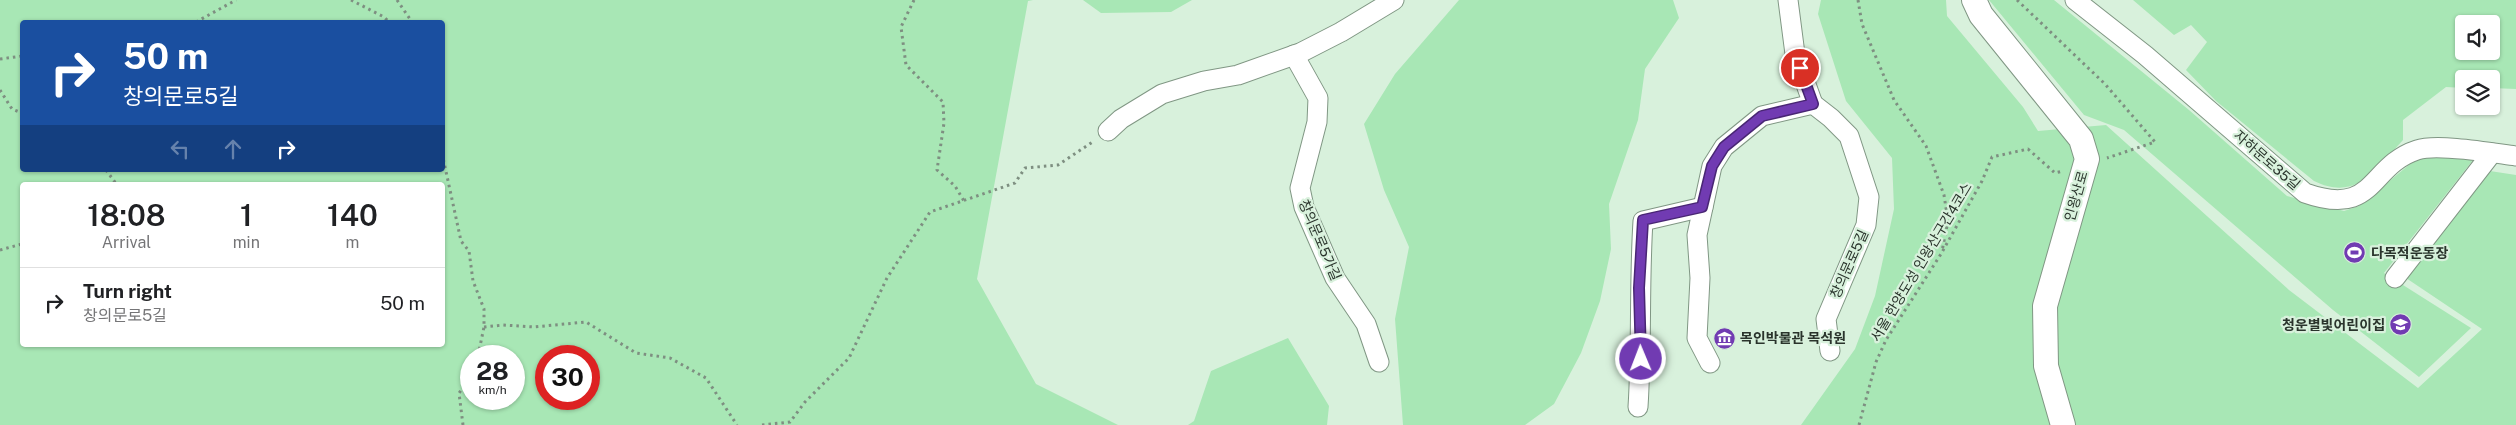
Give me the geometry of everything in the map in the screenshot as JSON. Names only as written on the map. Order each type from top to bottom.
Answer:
[{"type":"street","points":[[1108,131],[1120,119],[1162,94],[1204,81],[1238,74],[1294,55],[1341,32],[1394,0]]},
{"type":"street","points":[[1710,362],[1697,338],[1700,278],[1697,235],[1712,166],[1724,147],[1762,116],[1813,104],[1796,54],[1788,0]]},
{"type":"street","name":"인왕산로","points":[[1974,0],[1981,15],[2081,139],[2087,159],[2045,306],[2046,366],[2063,425]]},
{"type":"street","name":"자하문로35길","points":[[2075,0],[2145,55],[2305,193],[2333,200],[2364,193],[2405,156],[2418,150],[2492,153],[2516,156]]},
{"type":"street","name":"창의문로5가길","points":[[1294,55],[1318,98],[1317,122],[1300,188],[1304,207],[1334,278],[1366,324],[1379,362]]},
{"type":"street","name":"창의문로5길","points":[[1813,104],[1831,118],[1848,136],[1869,197],[1866,225],[1826,319],[1830,351]]},
{"type":"street","points":[[2395,278],[2492,153]]},
{"type":"street","points":[[1638,407],[1641,359],[1639,288],[1643,220],[1702,207]]},
{"type":"path","points":[[200,20],[236,0]]},
{"type":"path","points":[[351,0],[387,20]]},
{"type":"path","points":[[397,0],[411,20]]},
{"type":"path","points":[[914,0],[901,27],[906,65],[943,102],[944,123],[937,170],[955,186],[964,201]]},
{"type":"path","points":[[1858,0],[1862,24],[1894,100],[1926,146],[1944,195],[1948,221],[1941,254]]},
{"type":"path","name":"서울 한양도성 인왕산구간4코스","points":[[1859,425],[1876,362],[1883,347],[1941,254],[1982,181],[1992,157],[2028,149],[2055,172],[2084,168],[2155,142],[2105,84],[2017,0]]},
{"type":"path","points":[[0,58],[20,56]]},
{"type":"path","points":[[0,90],[12,109],[20,112]]},
{"type":"path","points":[[762,425],[790,422],[805,402],[849,358],[887,278],[930,212],[1015,183],[1025,168],[1058,165],[1108,131]]},
{"type":"path","points":[[445,157],[461,241],[469,251],[473,281],[484,309],[484,327],[480,345]]},
{"type":"path","points":[[0,250],[20,245]]},
{"type":"path","points":[[484,327],[503,325],[534,327],[586,322],[636,353],[670,358],[706,378],[737,425]]},
{"type":"path","points":[[461,410],[463,425]]},
{"type":"green space","points":[[0,0],[1033,0],[1028,1],[977,279],[1036,384],[1118,425],[0,425]]},
{"type":"green space","points":[[1083,0],[1192,0],[1171,12],[1101,13]]},
{"type":"green space","points":[[1459,0],[1673,0],[1679,18],[1645,69],[1638,120],[1609,204],[1611,249],[1600,301],[1581,353],[1554,404],[1525,425],[1403,425],[1395,319],[1409,247],[1384,190],[1364,124],[1395,74]]},
{"type":"green space","points":[[1821,0],[1946,0],[1947,16],[2023,107],[2038,131],[2106,125],[2289,290],[2418,388],[2482,329],[2406,278],[2490,171],[2516,175],[2516,425],[1801,425],[1855,349],[1875,296],[1894,209],[1892,158],[1846,101],[1818,14]]},
{"type":"green space","points":[[1989,0],[2054,0],[2189,110],[2287,196],[2344,211],[2359,206],[2421,155],[2473,160],[2384,273],[2471,328],[2419,377],[2333,310],[2124,130],[2084,115]]},
{"type":"green space","points":[[2133,0],[2516,0],[2516,89],[2500,88],[2500,70],[2455,70],[2455,88],[2446,87],[2403,120],[2403,140],[2384,162],[2354,185],[2342,188],[2329,186],[2314,181],[2216,101],[2186,70],[2207,42],[2191,25],[2174,35]]},
{"type":"green space","points":[[1288,338],[1329,406],[1327,425],[1188,425],[1194,421],[1211,371]]},
{"type":"place","name":"다목적운동장","points":[[2355,253]]},
{"type":"place","name":"청운별빛어린이집","points":[[2401,325]]},
{"type":"place","name":"목인박물관 목석원","points":[[1724,338]]},
{"type":"route","points":[[1641,359],[1639,288],[1643,220],[1702,207],[1712,166],[1724,147],[1762,116],[1813,104],[1800,68]]}]
